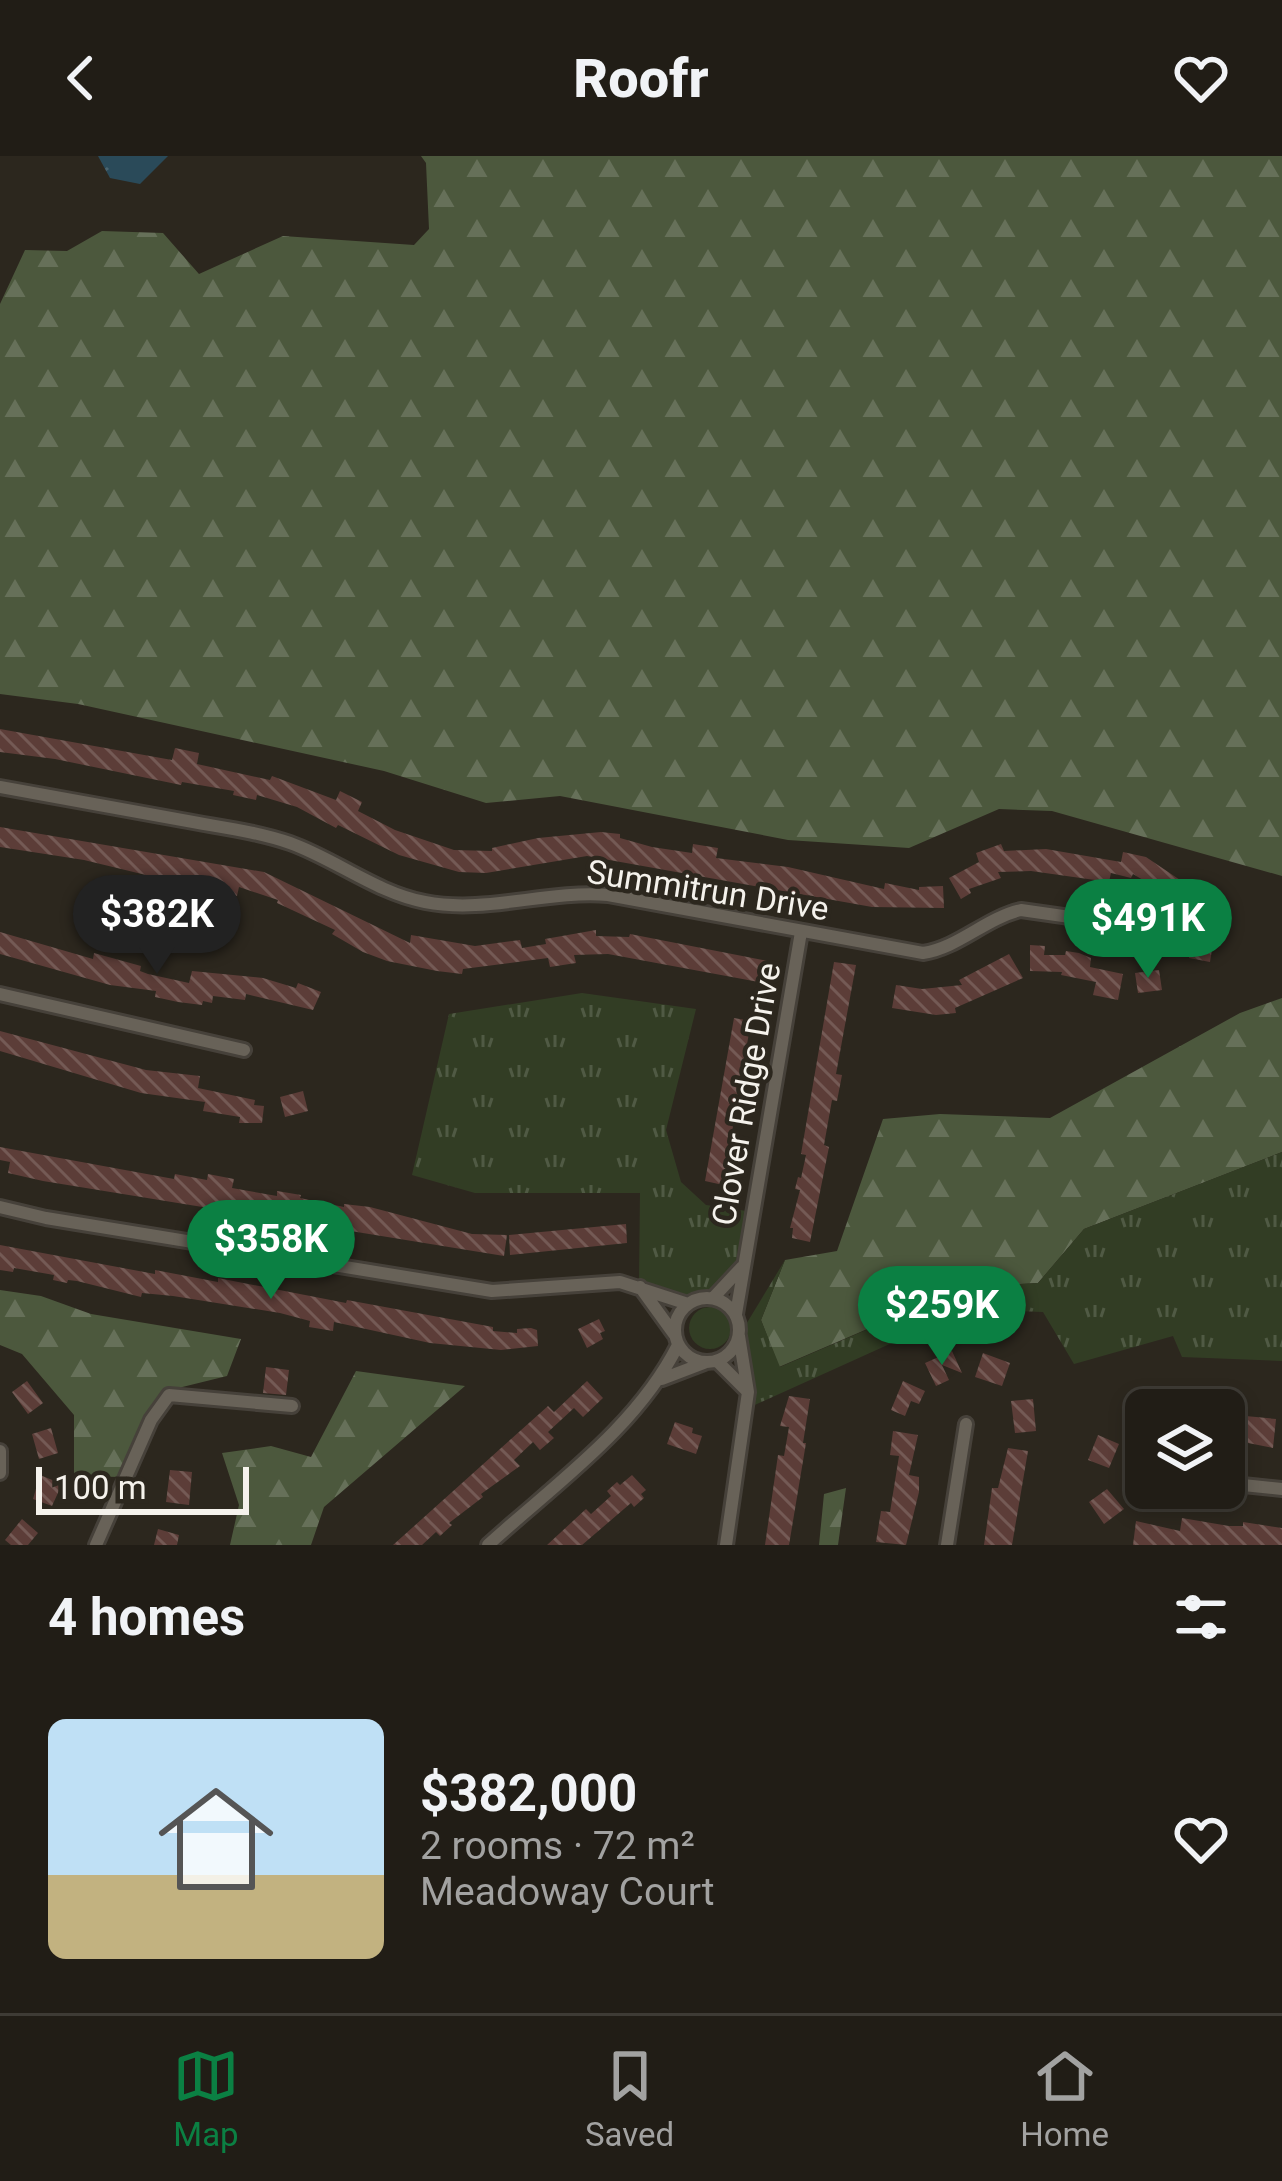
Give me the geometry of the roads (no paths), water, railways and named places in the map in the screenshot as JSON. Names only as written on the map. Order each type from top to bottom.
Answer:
[{"type":"street","name":"Summitrun Drive","points":[[0,787],[264,835],[420,902],[474,906],[583,893],[922,953],[948,946],[1022,910],[1126,925]]},
{"type":"street","name":"Clover Ridge Drive","points":[[726,1545],[748,1392],[736,1314],[801,932]]},
{"type":"street","points":[[0,994],[244,1050]]},
{"type":"street","points":[[0,1207],[492,1291],[620,1282],[688,1304],[713,1298],[736,1314]]},
{"type":"street","name":"Clover Ridge Drive","points":[[713,1298],[743,1266]]},
{"type":"street","points":[[640,1286],[694,1360],[711,1362],[748,1392]]},
{"type":"street","points":[[488,1545],[634,1412],[661,1380],[676,1340],[675,1323],[688,1304]]},
{"type":"street","points":[[661,1380],[728,1355],[740,1336]]},
{"type":"street","points":[[96,1545],[151,1420],[169,1395],[292,1406]]},
{"type":"street","points":[[947,1545],[966,1424]]},
{"type":"street","points":[[0,1451],[0,1473]]},
{"type":"street","points":[[1245,1485],[1282,1489]]},
{"type":"water","points":[[98,156],[168,156],[140,184],[110,178]]}]
